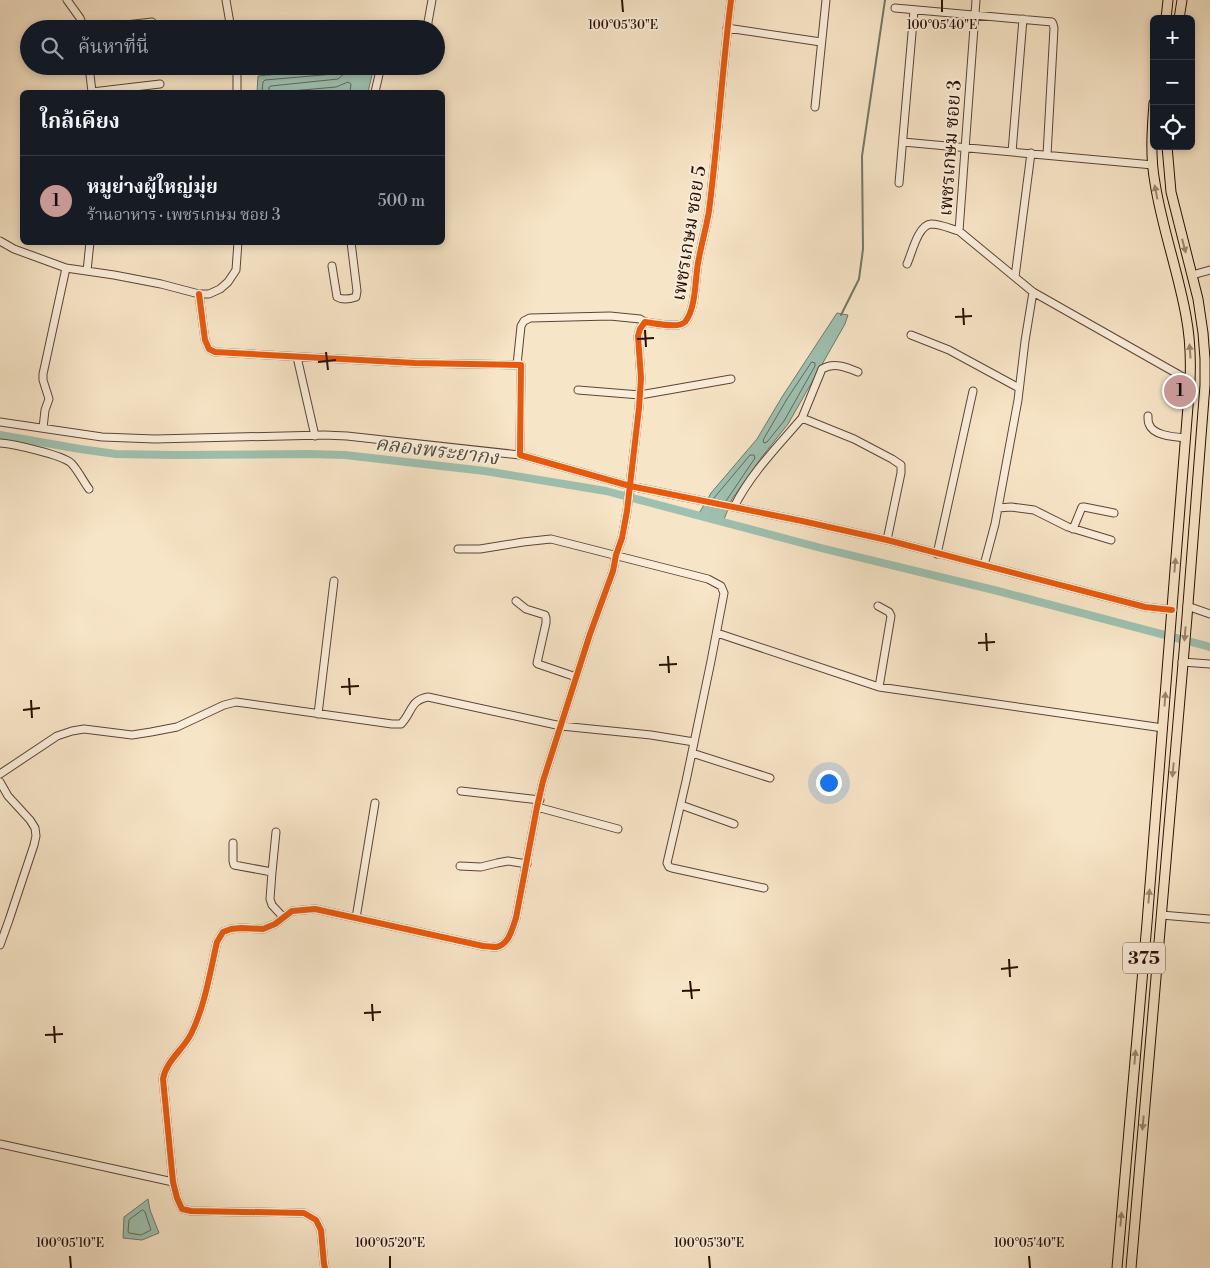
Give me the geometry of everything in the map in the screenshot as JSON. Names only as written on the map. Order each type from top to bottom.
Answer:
[{"type":"main road","points":[[1166,15],[1168,0]]},
{"type":"main road","points":[[1180,15],[1182,0]]},
{"type":"main road","name":"375","points":[[1117,1268],[1163,728],[1190,381],[1187,319],[1161,217],[1154,181],[1152,137],[1154,105]]},
{"type":"main road","name":"375","points":[[1131,1268],[1187,617],[1207,359],[1192,276],[1171,192],[1167,150]]},
{"type":"main road","points":[[1140,1000],[1154,1001]]},
{"type":"street","points":[[67,0],[81,20]]},
{"type":"street","points":[[226,0],[229,20]]},
{"type":"street","points":[[428,20],[432,0]]},
{"type":"street","name":"เพชรเกษม ซอย 5","points":[[644,322],[676,326],[685,321],[691,311],[708,214],[718,139],[731,0]]},
{"type":"street","points":[[815,107],[826,0]]},
{"type":"street","name":"เพชรเกษม ซอย 3","points":[[976,0],[959,231],[1033,292],[1190,381]]},
{"type":"street","points":[[895,8],[1049,21],[1054,24],[1047,155]]},
{"type":"street","points":[[899,183],[914,10]]},
{"type":"street","points":[[1012,152],[1023,19]]},
{"type":"street","points":[[728,28],[821,42]]},
{"type":"street","points":[[90,75],[92,90]]},
{"type":"street","points":[[237,75],[237,90]]},
{"type":"street","points":[[375,90],[379,75]]},
{"type":"street","points":[[109,90],[160,84]]},
{"type":"street","points":[[903,142],[1153,165]]},
{"type":"street","points":[[1015,277],[1031,154]]},
{"type":"street","points":[[907,264],[921,230],[926,226],[933,224],[959,231]]},
{"type":"street","points":[[0,241],[14,249],[66,268],[161,284],[200,294],[214,292],[228,282],[236,270],[238,245]]},
{"type":"street","points":[[87,271],[90,245]]},
{"type":"street","points":[[332,266],[337,297],[356,297],[351,245]]},
{"type":"street","points":[[42,428],[45,410],[50,399],[43,374],[66,268]]},
{"type":"street","points":[[1192,276],[1210,270]]},
{"type":"street","points":[[984,565],[996,524],[1033,292]]},
{"type":"street","points":[[200,294],[205,340],[209,349],[215,352],[415,363],[521,365],[520,455]]},
{"type":"street","points":[[325,1268],[321,1230],[316,1220],[304,1213],[192,1211],[182,1209],[173,1182],[163,1079],[164,1072],[191,1036],[198,1018],[217,942],[224,932],[231,929],[263,929],[275,924],[292,911],[315,909],[483,946],[496,947],[505,943],[510,935],[516,918],[543,781],[590,634],[613,571],[622,538],[627,511],[640,395],[641,378],[638,336],[644,322],[640,319],[610,316],[530,318],[524,321],[521,326],[517,365]]},
{"type":"street","points":[[910,336],[949,350],[1019,388]]},
{"type":"street","points":[[297,357],[315,436]]},
{"type":"street","points":[[734,507],[754,475],[802,418],[822,369],[835,365],[858,372]]},
{"type":"street","points":[[578,390],[640,395],[731,379]]},
{"type":"street","points":[[937,554],[973,392]]},
{"type":"street","points":[[1148,416],[1151,427],[1160,434],[1186,438]]},
{"type":"street","points":[[802,418],[854,439],[901,465],[886,540]]},
{"type":"street","points":[[0,422],[102,437],[155,440],[347,436],[520,455],[630,487],[802,521],[886,540],[1145,607],[1172,612]]},
{"type":"street","points":[[0,442],[46,453],[65,460],[76,470],[89,489]]},
{"type":"street","points":[[998,508],[1012,507],[1034,510],[1073,529],[1111,540]]},
{"type":"street","points":[[1073,529],[1082,507],[1114,513]]},
{"type":"street","points":[[458,550],[480,549],[510,543],[551,539],[708,578],[721,586],[724,592],[717,633],[667,863],[672,868],[764,888]]},
{"type":"street","points":[[318,714],[334,581]]},
{"type":"street","points":[[516,601],[526,609],[545,615],[546,623],[537,663],[576,677]]},
{"type":"street","points":[[878,606],[891,616],[879,688]]},
{"type":"street","points":[[1187,606],[1210,614]]},
{"type":"street","points":[[717,633],[879,688],[1163,728]]},
{"type":"street","points":[[1182,662],[1210,664]]},
{"type":"street","points":[[0,774],[57,736],[84,729],[132,735],[151,732],[177,726],[224,705],[236,702],[401,724],[420,698],[428,697],[561,726],[652,735],[694,742]]},
{"type":"street","points":[[692,752],[770,778]]},
{"type":"street","points":[[0,782],[8,796],[30,820],[35,828],[36,836],[0,945]]},
{"type":"street","points":[[461,791],[540,800]]},
{"type":"street","points":[[356,918],[376,803]]},
{"type":"street","points":[[681,805],[734,824]]},
{"type":"street","points":[[537,808],[618,829]]},
{"type":"street","points":[[276,832],[270,899],[272,905],[283,918]]},
{"type":"street","points":[[233,843],[234,864],[272,872]]},
{"type":"street","points":[[460,866],[481,866],[508,862],[527,864]]},
{"type":"street","points":[[1161,916],[1209,919]]},
{"type":"street","points":[[0,922],[9,920]]},
{"type":"street","points":[[0,1144],[173,1182]]},
{"type":"water","points":[[372,75],[368,90],[257,90],[258,76]]},
{"type":"water","points":[[837,313],[848,315],[845,324],[788,424],[732,499],[723,522],[698,515],[711,493],[757,439]]},
{"type":"water","points":[[148,1199],[159,1233],[142,1240],[123,1238],[124,1217]]},
{"type":"waterway","points":[[841,315],[859,279],[863,249],[862,156],[885,0]]},
{"type":"waterway","name":"คลองพระยากง","points":[[0,435],[116,454],[345,455],[485,471],[606,491],[1210,647]]},
{"type":"cycle path","points":[[325,1268],[321,1230],[316,1220],[304,1213],[191,1211],[182,1209],[173,1182],[163,1079],[171,1061],[188,1040],[196,1023],[207,989],[217,942],[223,932],[241,928],[263,929],[275,924],[292,911],[315,909],[483,946],[496,947],[507,940],[516,918],[543,781],[590,634],[613,571],[622,538],[639,408],[641,378],[638,336],[640,329],[645,322],[672,325],[682,324],[689,316],[693,302],[698,263],[709,211],[731,0]]},
{"type":"cycle path","points":[[199,294],[205,340],[209,349],[215,352],[415,363],[521,365],[520,455],[630,486],[887,540],[1145,607],[1172,610]]},
{"type":"place","name":"หมูย่างผู้ใหญ่มุ่ย","points":[[1180,391]]}]
